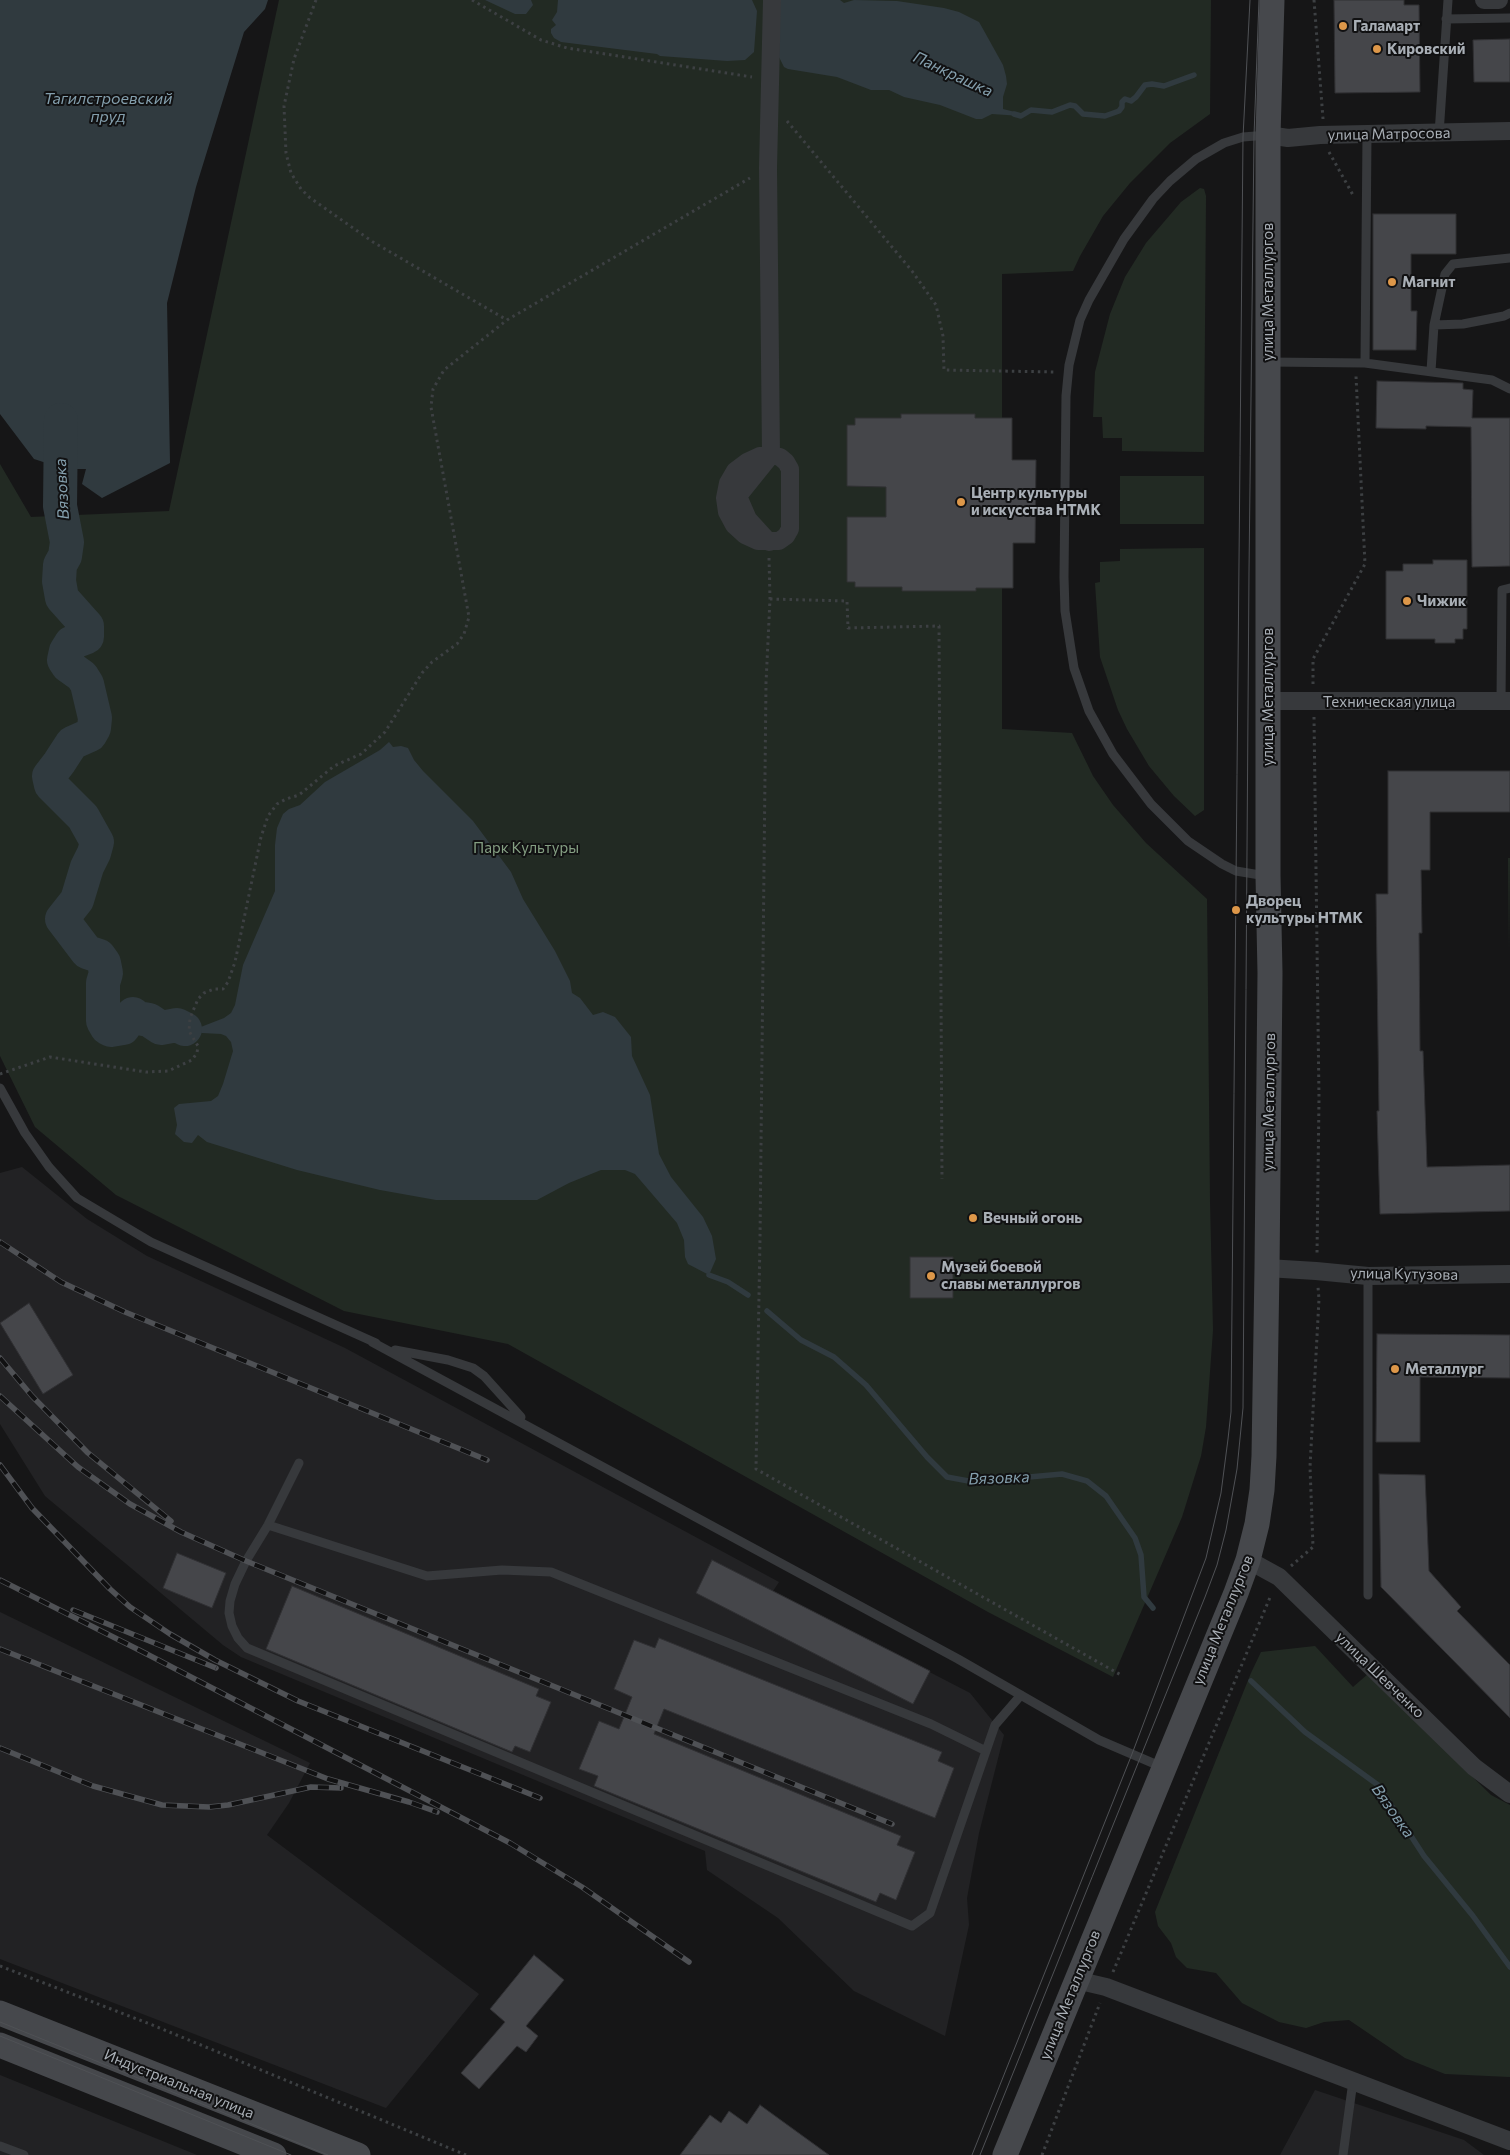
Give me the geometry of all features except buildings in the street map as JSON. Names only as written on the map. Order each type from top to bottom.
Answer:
[{"type":"main road","name":"улица Металлургов","points":[[1005,2155],[1248,1560],[1257,1524],[1264,1456],[1270,973],[1268,876],[1268,135],[1272,0]]},
{"type":"main road","name":"Индустриальная улица","points":[[0,2013],[358,2155]]},
{"type":"main road","name":"Индустриальная улица","points":[[0,2045],[274,2155]]},
{"type":"street","points":[[771,456],[768,168],[772,0]]},
{"type":"street","points":[[1484,0],[1499,0]]},
{"type":"street","name":"улица Матросова","points":[[1268,135],[1288,138],[1320,135],[1439,134],[1510,131]]},
{"type":"street","points":[[760,456],[780,457],[790,469],[790,529],[786,536],[779,541],[769,542],[758,541],[745,536],[734,526],[727,512],[725,498],[728,484],[736,471],[746,462],[760,456]]},
{"type":"street","name":"Техническая улица","points":[[1268,701],[1505,701]]},
{"type":"street","name":"улица Кутузова","points":[[1267,1268],[1316,1270],[1368,1276],[1510,1274]]},
{"type":"street","name":"улица Шевченко","points":[[1248,1560],[1279,1577],[1474,1767],[1510,1794]]},
{"type":"street","points":[[1076,1980],[1106,1987],[1510,2141]]},
{"type":"lane","points":[[1439,134],[1448,0]]},
{"type":"lane","points":[[1446,19],[1510,18]]},
{"type":"lane","points":[[1268,135],[1243,137],[1211,149],[1182,170],[1153,199],[1124,239],[1089,300],[1080,320],[1068,372],[1066,396],[1065,611],[1074,668],[1083,695],[1113,754],[1140,791],[1169,824],[1188,841],[1222,864],[1236,870],[1268,876]]},
{"type":"lane","points":[[1365,363],[1367,135]]},
{"type":"lane","points":[[1431,371],[1434,325],[1445,274],[1453,264],[1510,258]]},
{"type":"lane","points":[[1434,325],[1463,324],[1504,316],[1510,313]]},
{"type":"lane","points":[[1268,362],[1365,363],[1492,380],[1510,389]]},
{"type":"lane","points":[[1505,701],[1502,590],[1510,588]]},
{"type":"lane","points":[[0,1088],[25,1133],[49,1166],[77,1198],[151,1242],[372,1342],[958,1659],[1099,1740],[1163,1767]]},
{"type":"lane","points":[[1368,1276],[1368,1595]]},
{"type":"lane","points":[[372,1342],[394,1350],[448,1360],[473,1368],[484,1376],[511,1409],[540,1432]]},
{"type":"lane","points":[[299,1464],[268,1525],[246,1561],[235,1584],[230,1601],[232,1626],[238,1638],[247,1648],[912,1926],[930,1913],[995,1725],[1021,1695]]},
{"type":"lane","points":[[268,1525],[427,1576],[502,1570],[551,1572],[931,1724],[986,1751]]},
{"type":"lane","points":[[1343,2155],[1354,2081]]},
{"type":"lane","points":[[0,2146],[24,2155]]},
{"type":"path","points":[[316,0],[294,59],[284,106],[286,153],[292,173],[301,189],[372,242],[507,320]]},
{"type":"path","points":[[472,0],[541,40],[567,48],[771,80]]},
{"type":"path","points":[[769,100],[912,271],[931,297],[942,323],[944,370],[1068,372]]},
{"type":"path","points":[[0,1074],[50,1057],[146,1072],[168,1071],[192,1060],[197,1053],[198,1046],[189,1031],[190,1018],[198,999],[204,993],[223,989],[236,962],[261,837],[268,816],[277,804],[299,795],[334,766],[360,754],[385,732],[422,673],[432,662],[457,644],[464,634],[469,617],[431,407],[433,389],[444,370],[507,320],[768,168]]},
{"type":"path","points":[[769,542],[770,599],[766,684],[756,1469],[1121,1675]]},
{"type":"path","points":[[770,599],[847,601],[848,628],[939,626],[942,1179]]},
{"type":"path","points":[[0,1966],[164,2030],[466,2155]]},
{"type":"shaded area","points":[[22,1167],[87,1219],[147,1256],[345,1348],[779,1582],[773,1591],[970,1693],[1004,1735],[979,1833],[967,1898],[969,1925],[945,2036],[854,1991],[778,1918],[707,1870],[705,1851],[241,1657],[223,1645],[45,1496],[0,1424],[0,1173]]},
{"type":"shaded area","points":[[0,1612],[310,1763],[289,1803],[267,1835],[479,1994],[386,2108],[0,1959]]},
{"type":"shaded area","points":[[0,2075],[197,2155],[0,2155]]},
{"type":"shaded area","points":[[1315,2090],[1464,2140],[1484,2155],[1280,2155]]},
{"type":"green space","name":"Парк Культуры","points":[[279,0],[1211,0],[1210,114],[1170,143],[1130,183],[1103,216],[1073,271],[1002,274],[1002,729],[1072,733],[1093,776],[1113,805],[1146,843],[1207,899],[1213,1330],[1206,1427],[1201,1456],[1182,1517],[1113,1677],[988,1612],[508,1344],[344,1311],[116,1195],[35,1127],[0,1056],[0,464],[31,517],[169,511]]},
{"type":"green space","points":[[1200,188],[1204,189],[1206,196],[1204,452],[1122,451],[1122,438],[1103,438],[1102,417],[1093,417],[1095,372],[1110,314],[1125,277],[1146,243],[1181,202]]},
{"type":"green space","points":[[1120,476],[1204,476],[1204,524],[1120,524]]},
{"type":"green space","points":[[1204,548],[1204,810],[1195,816],[1174,796],[1149,766],[1118,710],[1100,657],[1095,583],[1100,582],[1100,562],[1120,561],[1120,549]]},
{"type":"green space","points":[[1508,858],[1510,858],[1509,951]]},
{"type":"green space","points":[[1315,1646],[1353,1687],[1368,1674],[1491,1795],[1510,1805],[1510,2077],[1445,2074],[1405,2058],[1349,2020],[1324,2022],[1306,2028],[1279,2022],[1242,2003],[1216,1973],[1187,1968],[1176,1957],[1171,1943],[1158,1926],[1155,1912],[1261,1652]]},
{"type":"water","name":"Тагилстроевский пруд","points":[[0,0],[268,0],[265,9],[244,32],[196,187],[167,303],[170,463],[102,498],[82,484],[86,469],[65,469],[34,459],[0,414]]},
{"type":"water","points":[[485,0],[531,0],[533,5],[526,14],[515,14]]},
{"type":"water","points":[[558,0],[752,0],[757,11],[754,52],[745,60],[727,61],[660,56],[657,54],[561,42],[554,38],[551,33],[551,29],[556,25],[552,20],[557,12]]},
{"type":"water","points":[[780,0],[840,0],[844,3],[854,0],[897,1],[959,12],[979,22],[1003,65],[1007,84],[1003,97],[1003,109],[1019,113],[1021,116],[992,114],[982,119],[976,119],[940,105],[904,97],[889,90],[871,90],[837,77],[788,69],[784,67],[779,57]]},
{"type":"water","points":[[389,742],[393,747],[401,746],[408,748],[414,760],[423,771],[473,821],[511,872],[523,899],[555,951],[570,981],[572,993],[580,998],[593,1015],[603,1012],[615,1017],[631,1037],[632,1056],[650,1095],[659,1154],[671,1177],[703,1217],[712,1236],[716,1259],[709,1275],[688,1264],[685,1257],[684,1240],[677,1223],[635,1174],[625,1170],[601,1170],[569,1183],[537,1200],[436,1200],[380,1190],[297,1170],[207,1142],[198,1135],[192,1143],[184,1142],[175,1134],[177,1125],[174,1108],[179,1104],[211,1101],[218,1096],[223,1084],[233,1051],[231,1042],[226,1036],[221,1034],[202,1033],[193,1030],[224,1018],[231,1013],[235,1005],[243,965],[275,891],[275,845],[277,828],[283,814],[289,809],[300,805],[325,782],[380,750]]},
{"type":"waterway","name":"Панкрашка","points":[[1014,114],[1021,116],[1031,110],[1052,112],[1070,105],[1075,106],[1083,114],[1105,116],[1119,111],[1122,107],[1122,102],[1125,99],[1131,101],[1145,85],[1164,86],[1194,75]]},
{"type":"waterway","name":"Вязовка","points":[[61,420],[60,506],[67,542],[65,556],[60,565],[59,581],[62,598],[87,626],[87,637],[71,643],[66,651],[64,660],[68,666],[82,676],[87,684],[95,718],[94,728],[90,735],[72,743],[49,776],[51,785],[83,817],[97,842],[77,900],[62,919],[87,952],[99,956],[104,963],[106,973],[103,983],[103,1021],[107,1028],[111,1030],[123,1028],[133,1014],[138,1018],[149,1020],[161,1028],[177,1025],[185,1029]]},
{"type":"waterway","name":"Вязовка","points":[[709,1275],[728,1282],[748,1295]]},
{"type":"waterway","name":"Вязовка","points":[[767,1311],[801,1340],[834,1357],[866,1385],[927,1457],[947,1477],[974,1482],[1062,1474],[1087,1481],[1106,1496],[1135,1538],[1141,1555],[1144,1597],[1153,1608]]},
{"type":"waterway","name":"Вязовка","points":[[1251,1681],[1305,1732],[1378,1785],[1424,1856],[1473,1916],[1510,1967]]},
{"type":"tram line","points":[[972,2155],[1132,1754],[1206,1558],[1221,1493],[1228,1439],[1231,1412],[1243,137],[1250,0]]},
{"type":"tram line","points":[[980,2155],[1217,1565],[1226,1530],[1237,1469],[1243,1408],[1249,571],[1254,136],[1259,0]]},
{"type":"tram line","points":[[0,2022],[328,2155]]},
{"type":"tram line","points":[[0,2036],[291,2155]]},
{"type":"railway","points":[[0,1242],[61,1282],[125,1312],[487,1460]]},
{"type":"railway","points":[[0,1358],[32,1396],[87,1452],[171,1521]]},
{"type":"railway","points":[[0,1396],[78,1467],[130,1504],[181,1532],[246,1561],[892,1824]]},
{"type":"railway","points":[[0,1465],[32,1508],[110,1589],[130,1607],[170,1634],[215,1660],[298,1701],[540,1798]]},
{"type":"railway","points":[[0,1580],[141,1651],[510,1843],[582,1887],[689,1962]]},
{"type":"railway","points":[[73,1610],[216,1668]]},
{"type":"railway","points":[[0,1649],[328,1779],[437,1812]]},
{"type":"railway","points":[[0,1748],[93,1786],[162,1805],[209,1807],[228,1805],[311,1787],[341,1788]]},
{"type":"place","name":"Галамарт","points":[[1343,26]]},
{"type":"place","name":"Кировский","points":[[1377,49]]},
{"type":"place","name":"Магнит","points":[[1392,282]]},
{"type":"place","name":"Центр культуры и искусства НТМК","points":[[961,502]]},
{"type":"place","name":"Чижик","points":[[1407,601]]},
{"type":"place","name":"Дворец культуры НТМК","points":[[1236,910]]},
{"type":"place","name":"Вечный огонь","points":[[973,1218]]},
{"type":"place","name":"Музей боевой славы металлургов","points":[[931,1276]]},
{"type":"place","name":"Металлург","points":[[1395,1369]]}]
